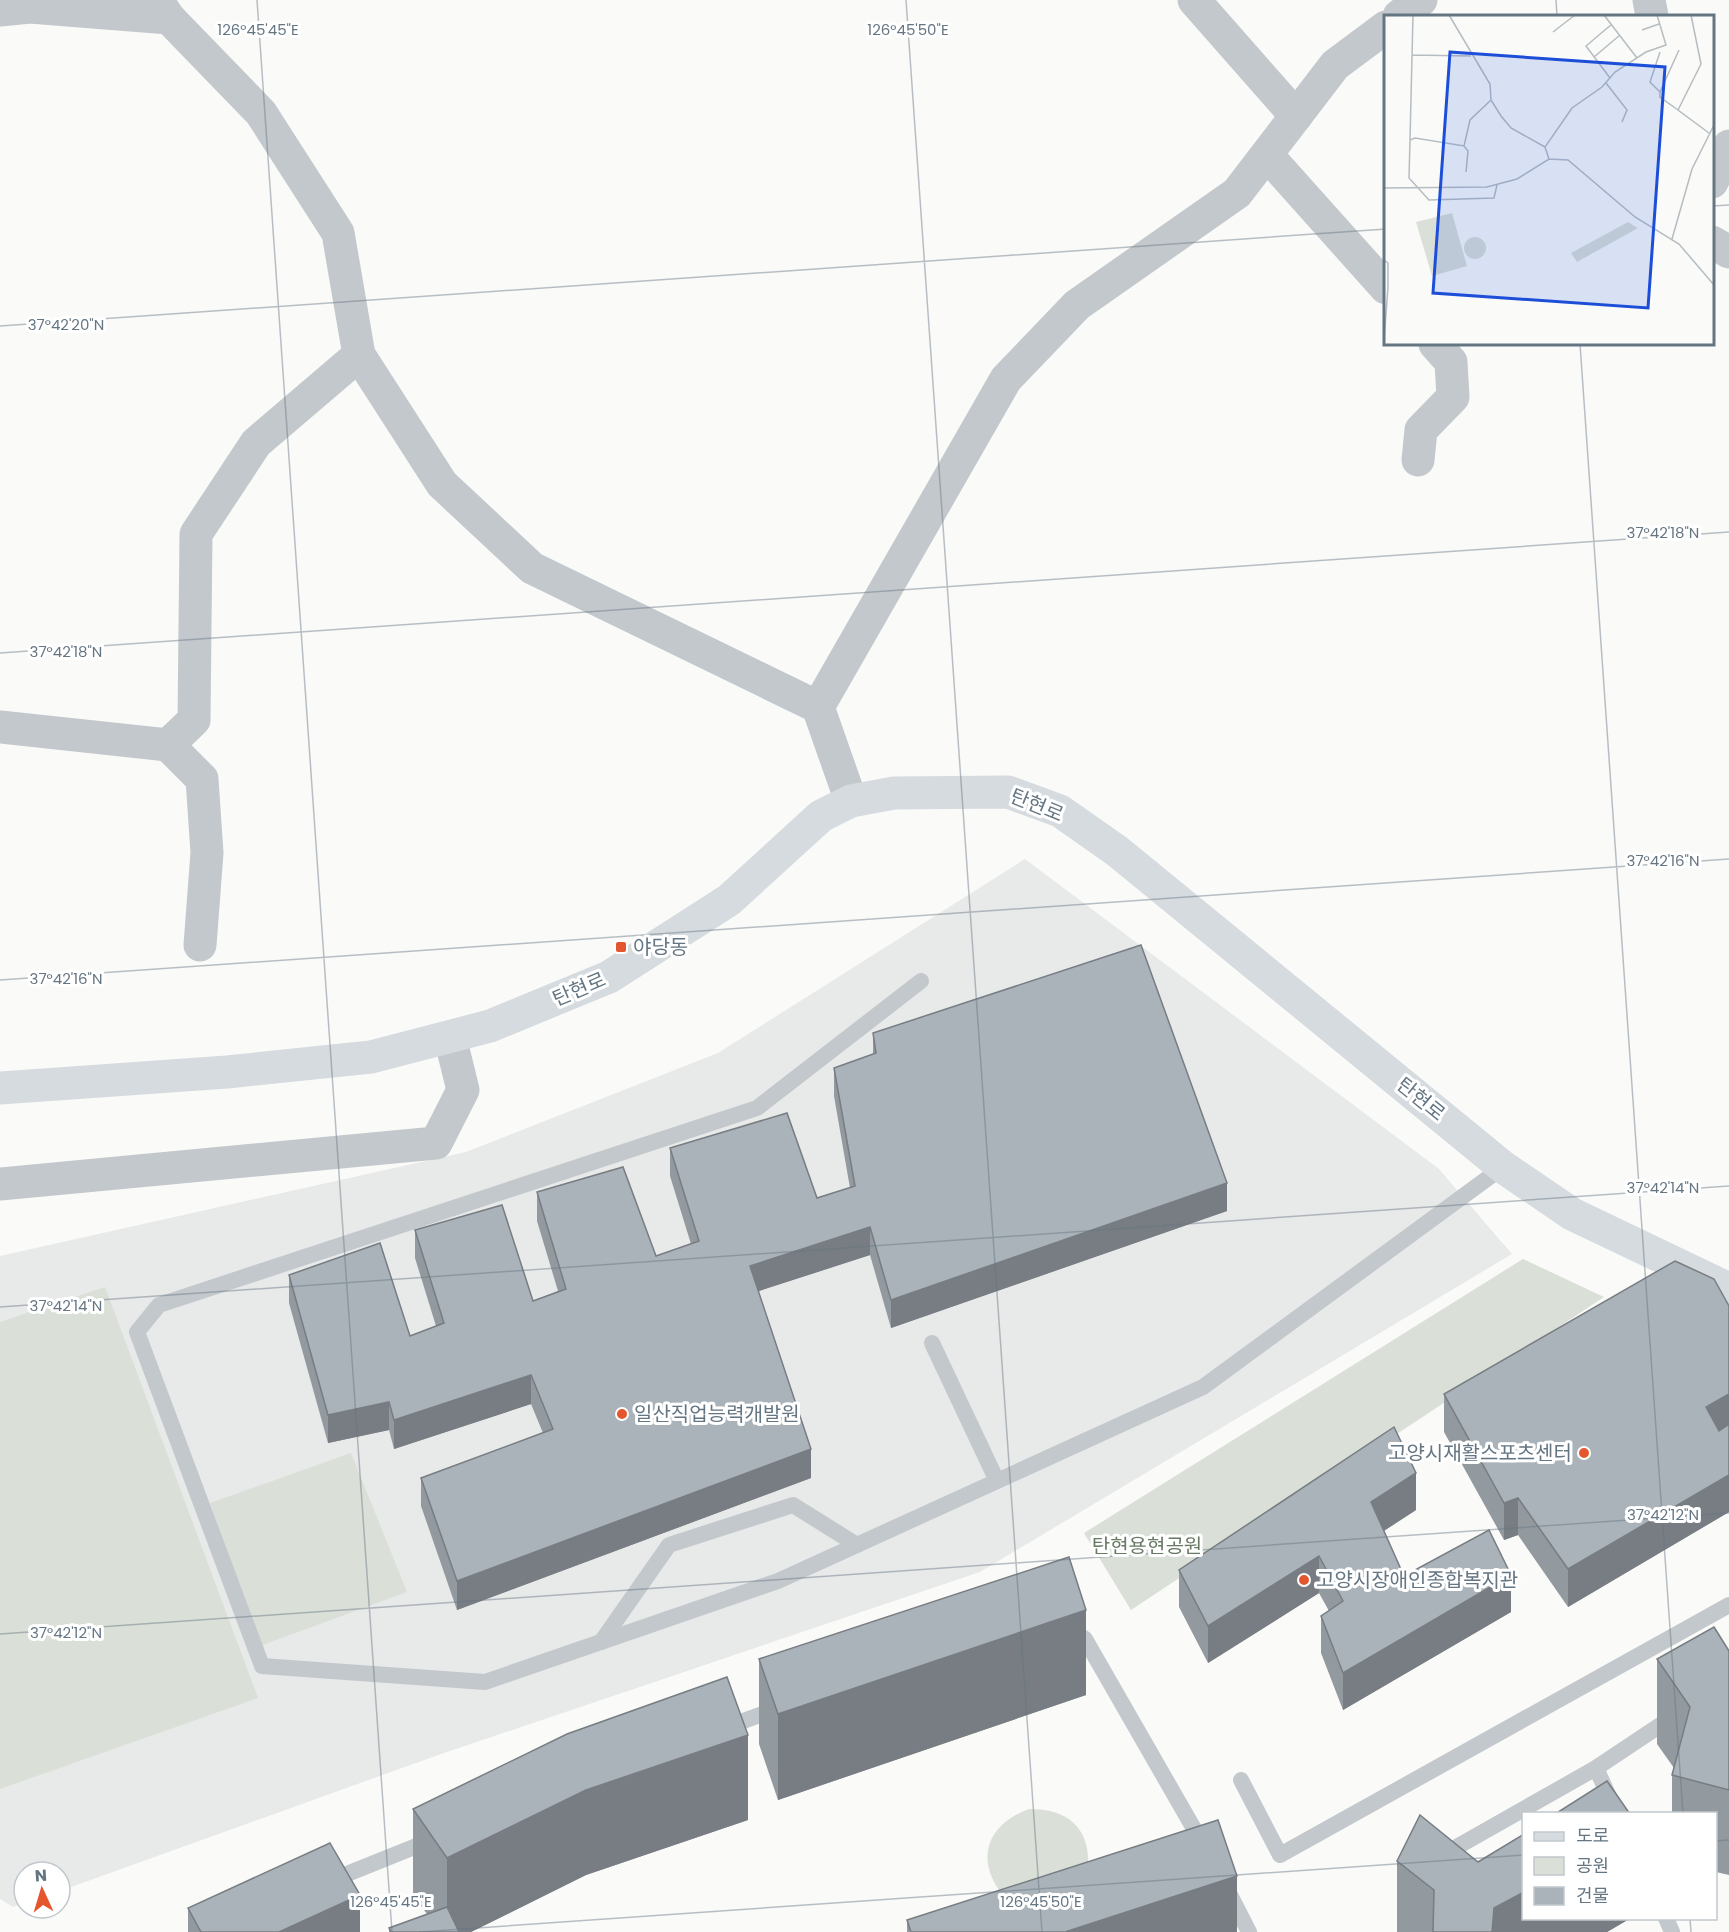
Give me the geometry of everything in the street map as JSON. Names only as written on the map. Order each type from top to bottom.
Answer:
[{"type":"main road","name":"탄현로","points":[[0,1088],[227,1072],[371,1057],[490,1026],[609,977],[729,900],[821,816],[851,801],[894,793],[1008,792],[1060,811],[1117,850],[1503,1167],[1572,1214],[1729,1288]]},
{"type":"street","points":[[1194,0],[1296,116]]},
{"type":"street","points":[[1400,15],[1421,0]]},
{"type":"street","points":[[1649,0],[1652,15]]},
{"type":"street","points":[[0,10],[30,7],[163,9],[261,113],[338,233],[359,355],[442,484],[532,568],[818,707],[851,801]]},
{"type":"street","points":[[818,707],[1006,379],[1077,305],[1237,193],[1335,65],[1384,28]]},
{"type":"street","points":[[1714,180],[1729,146]]},
{"type":"street","points":[[1267,155],[1384,286]]},
{"type":"street","points":[[1714,243],[1729,252]]},
{"type":"street","points":[[1418,460],[1421,430],[1453,397],[1450,362],[1436,345]]},
{"type":"street","points":[[168,745],[194,720],[196,534],[256,443],[359,355]]},
{"type":"street","points":[[0,727],[168,745],[202,779],[207,854],[200,945]]},
{"type":"street","points":[[0,1184],[436,1143],[463,1090],[450,1037]]},
{"type":"lane","points":[[921,981],[757,1108],[159,1305],[137,1332],[262,1666],[485,1682],[778,1581],[1203,1387],[1503,1167]]},
{"type":"lane","points":[[932,1343],[997,1481]]},
{"type":"lane","points":[[601,1642],[669,1545],[793,1505],[857,1545]]},
{"type":"lane","points":[[1241,1780],[1280,1855],[1729,1605]]},
{"type":"lane","points":[[1060,1622],[1085,1639],[1249,1932]]},
{"type":"lane","points":[[705,1735],[792,1703]]},
{"type":"lane","points":[[1436,1858],[1596,1768],[1691,1705]]},
{"type":"lane","points":[[1596,1768],[1616,1812]]},
{"type":"lane","points":[[310,1889],[452,1832]]},
{"type":"shaded area","name":"일산직업능력개발원","points":[[1025,859],[1439,1169],[1512,1254],[980,1572],[441,1754],[72,1887],[72,1860],[12,1860],[12,1906],[0,1899],[0,1256],[466,1152],[718,1053]]},
{"type":"green space","name":"탄현용현공원","points":[[1523,1259],[1604,1297],[1131,1610],[1084,1533]]},
{"type":"green space","points":[[105,1287],[258,1698],[0,1789],[0,1322]]},
{"type":"green space","points":[[351,1453],[407,1592],[260,1646],[210,1503]]},
{"type":"green space","points":[[1029,1809],[1056,1813],[1075,1824],[1086,1844],[1088,1871],[1008,1901],[990,1874],[988,1848],[993,1836],[1002,1825],[1013,1816]]},
{"type":"building","points":[[1141,945],[1227,1183],[891,1300],[870,1227],[750,1266],[811,1449],[457,1581],[421,1478],[553,1429],[531,1375],[394,1420],[389,1402],[328,1415],[289,1275],[380,1243],[410,1336],[444,1323],[415,1230],[502,1205],[533,1301],[566,1289],[537,1192],[623,1167],[656,1256],[699,1241],[670,1148],[787,1113],[817,1198],[855,1186],[834,1068],[876,1053],[873,1033]]},
{"type":"building","name":"고양시재활스포츠센터","points":[[1675,1261],[1714,1279],[1729,1306],[1729,1394],[1706,1407],[1719,1431],[1729,1424],[1729,1475],[1568,1569],[1518,1498],[1504,1503],[1444,1394]]},
{"type":"building","points":[[1394,1427],[1416,1473],[1371,1502],[1404,1576],[1489,1530],[1511,1575],[1343,1673],[1321,1616],[1343,1601],[1319,1556],[1208,1626],[1179,1570]]},
{"type":"building","points":[[1069,1557],[1086,1610],[778,1714],[759,1659]]},
{"type":"building","points":[[1714,1627],[1729,1651],[1729,1790],[1672,1775],[1690,1707],[1657,1659]]},
{"type":"building","points":[[727,1677],[748,1735],[586,1790],[447,1858],[413,1809],[567,1734]]},
{"type":"building","points":[[1607,1781],[1629,1812],[1558,1812]]},
{"type":"building","points":[[1420,1815],[1478,1862],[1522,1835],[1522,1893],[1494,1908],[1492,1932],[1433,1932],[1434,1890],[1397,1861]]},
{"type":"building","points":[[1218,1820],[1237,1876],[1065,1932],[911,1932],[907,1920]]},
{"type":"building","points":[[330,1843],[360,1895],[279,1932],[201,1932],[188,1908]]},
{"type":"building","points":[[447,1907],[459,1932],[391,1932],[389,1928]]},
{"type":"place","name":"야당동","points":[[621,947]]},
{"type":"place","name":"일산직업능력개발원","points":[[622,1414]]},
{"type":"place","name":"고양시재활스포츠센터","points":[[1584,1453]]},
{"type":"place","name":"고양시장애인종합복지관","points":[[1304,1580]]}]
